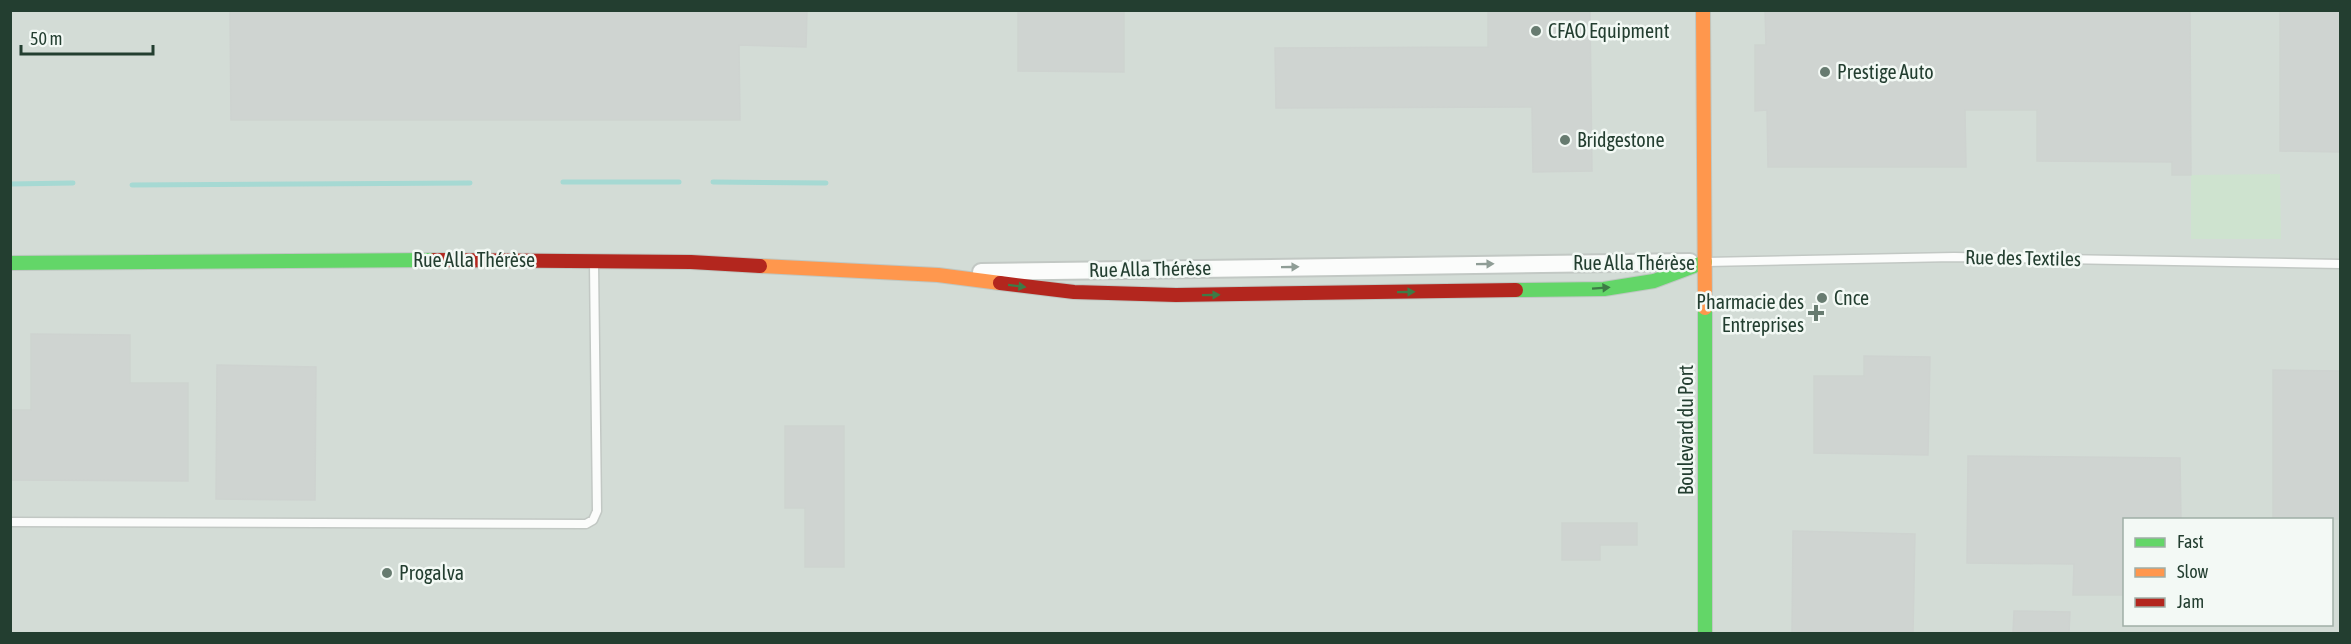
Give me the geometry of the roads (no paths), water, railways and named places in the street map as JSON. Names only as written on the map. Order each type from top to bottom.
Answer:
[{"type":"street","name":"Boulevard du Port","points":[[1703,10],[1705,633]]},
{"type":"street","name":"Rue Alla Thérèse","points":[[10,263],[509,260],[692,262],[938,275],[1074,292],[1176,295],[1604,289],[1654,281],[1705,262]]},
{"type":"street","name":"Rue Alla Thérèse","points":[[938,275],[1017,270],[1705,262]]},
{"type":"lane","name":"Rue des Textiles","points":[[1705,262],[1954,257],[2340,264]]},
{"type":"lane","points":[[10,522],[586,524],[592,520],[597,511],[594,261]]},
{"type":"waterway","points":[[563,182],[679,182]]},
{"type":"waterway","points":[[713,182],[826,183]]},
{"type":"waterway","points":[[10,184],[73,183]]},
{"type":"waterway","points":[[132,185],[470,183]]},
{"type":"place","name":"CFAO Equipment","points":[[1536,31]]},
{"type":"place","name":"Prestige Auto","points":[[1825,72]]},
{"type":"place","name":"Bridgestone","points":[[1565,140]]},
{"type":"place","name":"Cnce","points":[[1822,298]]},
{"type":"place","name":"Pharmacie des Entreprises","points":[[1816,313]]},
{"type":"place","name":"Progalva","points":[[387,573]]}]
